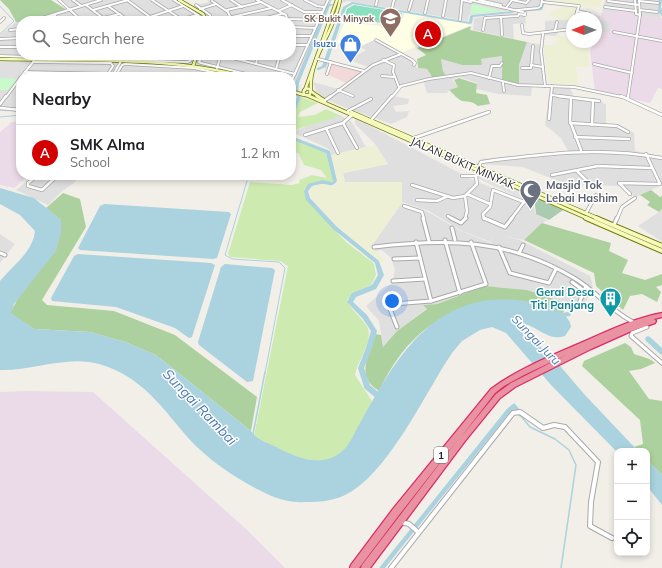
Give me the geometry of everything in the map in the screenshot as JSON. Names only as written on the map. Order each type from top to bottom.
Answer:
[{"type":"highway","name":"1","points":[[559,360],[623,327],[662,314]]},
{"type":"highway","name":"1","points":[[354,568],[484,401],[502,384],[609,338],[662,318]]},
{"type":"highway","name":"1","points":[[365,568],[488,406],[508,388],[530,373]]},
{"type":"main road","points":[[179,0],[202,14]]},
{"type":"main road","points":[[301,92],[337,0]]},
{"type":"main road","points":[[311,91],[309,84],[340,0]]},
{"type":"main road","points":[[335,4],[336,9],[339,5]]},
{"type":"main road","points":[[329,20],[334,11],[336,11],[332,23]]},
{"type":"main road","points":[[0,57],[16,58]]},
{"type":"main road","points":[[29,60],[40,60]]},
{"type":"main road","points":[[72,60],[82,62],[92,60],[170,62],[217,68],[226,72]]},
{"type":"main road","points":[[193,66],[195,60]]},
{"type":"main road","points":[[296,92],[311,91]]},
{"type":"main road","points":[[306,95],[311,91]]},
{"type":"main road","name":"JALAN BUKIT MINYAK","points":[[311,91],[324,101],[479,166],[585,215]]},
{"type":"main road","name":"JALAN BUKIT MINYAK","points":[[301,92],[532,194],[661,244]]},
{"type":"main road","name":"JALAN BUKIT MINYAK","points":[[593,218],[662,251]]},
{"type":"street","points":[[59,0],[77,16]]},
{"type":"street","points":[[73,0],[80,5]]},
{"type":"street","points":[[51,16],[89,2],[86,0]]},
{"type":"street","points":[[70,9],[101,0]]},
{"type":"street","points":[[93,10],[128,0],[149,16]]},
{"type":"street","points":[[152,0],[176,16]]},
{"type":"street","points":[[174,0],[198,15]]},
{"type":"street","points":[[231,0],[242,7]]},
{"type":"street","points":[[257,0],[282,14]]},
{"type":"street","points":[[282,0],[304,12],[322,12]]},
{"type":"street","points":[[305,0],[317,6],[324,7]]},
{"type":"street","points":[[296,72],[328,0]]},
{"type":"street","points":[[376,5],[377,0]]},
{"type":"street","points":[[392,8],[394,0]]},
{"type":"street","points":[[409,10],[412,0]]},
{"type":"street","points":[[425,13],[428,0]]},
{"type":"street","points":[[443,16],[446,0]]},
{"type":"street","points":[[460,20],[462,0],[506,10],[510,9]]},
{"type":"street","points":[[470,0],[525,13],[525,15],[520,14],[511,18],[485,18],[483,30]]},
{"type":"street","points":[[479,0],[494,3],[506,8],[520,10]]},
{"type":"street","points":[[506,8],[512,0],[526,3],[529,0]]},
{"type":"street","points":[[635,0],[636,14],[640,15]]},
{"type":"street","points":[[628,99],[640,15],[639,0],[658,3]]},
{"type":"street","points":[[212,1],[227,10],[231,16]]},
{"type":"street","points":[[515,10],[538,8],[543,1],[576,5],[579,7],[578,11],[582,12]]},
{"type":"street","points":[[608,1],[619,1],[639,5]]},
{"type":"street","points":[[227,10],[261,2]]},
{"type":"street","points":[[196,10],[216,4]]},
{"type":"street","points":[[86,5],[100,16]]},
{"type":"street","points":[[196,5],[210,16]]},
{"type":"street","points":[[108,6],[123,16]]},
{"type":"street","points":[[153,16],[183,6]]},
{"type":"street","points":[[278,11],[292,6]]},
{"type":"street","points":[[605,7],[636,11]]},
{"type":"street","points":[[236,16],[271,8]]},
{"type":"street","points":[[640,10],[657,12]]},
{"type":"street","points":[[112,16],[120,14]]},
{"type":"street","points":[[195,16],[202,14]]},
{"type":"street","points":[[274,16],[282,14]]},
{"type":"street","points":[[501,17],[502,35]]},
{"type":"street","points":[[0,22],[4,18]]},
{"type":"street","points":[[296,20],[319,20]]},
{"type":"street","points":[[555,30],[556,22]]},
{"type":"street","points":[[522,25],[524,34],[543,34],[547,31],[566,29]]},
{"type":"street","points":[[296,27],[315,28]]},
{"type":"street","points":[[10,30],[16,29]]},
{"type":"street","points":[[614,32],[662,41]]},
{"type":"street","points":[[543,34],[541,51],[545,86]]},
{"type":"street","points":[[296,36],[311,36]]},
{"type":"street","points":[[0,38],[16,38]]},
{"type":"street","points":[[376,40],[412,60],[415,63],[414,65]]},
{"type":"street","points":[[296,44],[308,45]]},
{"type":"street","points":[[531,66],[533,46]]},
{"type":"street","points":[[0,47],[16,47]]},
{"type":"street","points":[[532,50],[541,51]]},
{"type":"street","points":[[324,101],[364,71],[383,60],[401,54]]},
{"type":"street","points":[[92,60],[170,62],[190,60]]},
{"type":"street","points":[[200,60],[199,62],[236,72]]},
{"type":"street","points":[[217,68],[219,60]]},
{"type":"street","points":[[238,60],[287,72]]},
{"type":"street","points":[[256,64],[257,60]]},
{"type":"street","points":[[276,69],[279,60]]},
{"type":"street","points":[[318,60],[328,61],[364,71]]},
{"type":"street","points":[[383,60],[393,64],[393,72],[399,87]]},
{"type":"street","points":[[25,72],[34,61],[111,63],[113,66],[109,72]]},
{"type":"street","points":[[114,72],[121,61]]},
{"type":"street","points":[[327,74],[331,62]]},
{"type":"street","points":[[489,78],[492,66],[500,66],[502,63]]},
{"type":"street","points":[[118,72],[122,65],[125,64],[194,68],[216,72]]},
{"type":"street","points":[[594,64],[632,72]]},
{"type":"street","points":[[522,68],[531,68],[531,66],[543,67]]},
{"type":"street","points":[[457,71],[460,75]]},
{"type":"street","points":[[372,120],[394,96],[399,87],[429,79],[471,73],[518,86],[574,87],[628,99],[644,108],[662,115]]},
{"type":"street","points":[[382,76],[395,77]]},
{"type":"street","points":[[0,104],[16,83]]},
{"type":"street","points":[[503,83],[504,91]]},
{"type":"street","points":[[549,119],[552,86]]},
{"type":"street","points":[[338,90],[353,96]]},
{"type":"street","points":[[552,95],[599,101]]},
{"type":"street","points":[[348,110],[371,98]]},
{"type":"street","points":[[571,98],[570,123],[581,150]]},
{"type":"street","points":[[592,124],[593,100]]},
{"type":"street","points":[[0,108],[16,110]]},
{"type":"street","points":[[414,138],[488,112]]},
{"type":"street","points":[[305,135],[343,123],[352,115]]},
{"type":"street","points":[[343,123],[357,148]]},
{"type":"street","points":[[570,123],[617,126],[628,132]]},
{"type":"street","points":[[326,128],[338,153]]},
{"type":"street","points":[[575,137],[628,139]]},
{"type":"street","points":[[479,166],[481,162],[581,150],[646,154],[662,158]]},
{"type":"street","points":[[630,194],[619,183],[660,184],[646,154]]},
{"type":"street","points":[[552,175],[598,166],[652,168]]},
{"type":"street","points":[[462,176],[476,176],[481,171]]},
{"type":"street","points":[[577,171],[588,182]]},
{"type":"street","points":[[466,195],[477,184],[476,176]]},
{"type":"street","points":[[32,180],[28,183],[28,186],[42,190],[53,180]]},
{"type":"street","points":[[412,185],[447,197]]},
{"type":"street","points":[[524,202],[493,190],[490,207],[483,214],[484,219],[494,221],[505,227],[532,194]]},
{"type":"street","points":[[448,216],[461,223],[465,219],[468,211],[466,195]]},
{"type":"street","points":[[417,200],[437,201],[447,197],[466,195],[490,204]]},
{"type":"street","points":[[585,215],[596,195]]},
{"type":"street","points":[[614,225],[622,207],[635,198]]},
{"type":"street","points":[[404,206],[422,212],[429,241]]},
{"type":"street","points":[[452,228],[455,240]]},
{"type":"street","points":[[445,240],[460,292]]},
{"type":"street","points":[[374,247],[416,242],[455,240],[498,247],[519,253],[574,278],[603,299],[622,317],[636,323]]},
{"type":"street","points":[[416,242],[431,301]]},
{"type":"street","points":[[397,326],[390,309],[393,304],[431,301],[486,284],[471,242]]},
{"type":"street","points":[[519,253],[523,245]]},
{"type":"street","points":[[498,247],[510,273],[516,276],[549,283],[556,269]]},
{"type":"street","points":[[0,253],[5,255]]},
{"type":"street","points":[[394,260],[420,258]]},
{"type":"street","points":[[393,281],[425,279]]},
{"type":"street","points":[[572,282],[583,290]]},
{"type":"street","points":[[580,301],[583,290],[586,286]]},
{"type":"street","points":[[622,317],[623,327]]},
{"type":"street","points":[[644,324],[646,328],[632,333],[631,336],[662,363]]},
{"type":"street","points":[[391,568],[413,528],[513,413],[518,412],[543,428],[554,425],[565,427],[598,462],[591,502],[590,526],[612,538]]},
{"type":"street","points":[[407,512],[413,528]]},
{"type":"street","points":[[399,522],[413,528]]},
{"type":"shaded area","points":[[62,0],[177,0],[187,7],[209,2],[207,0],[330,0],[296,82],[296,72],[16,72],[16,112],[0,111],[0,35],[16,22],[16,60],[296,60],[296,16],[48,16],[72,8]]},
{"type":"shaded area","points":[[343,0],[540,0],[539,7],[469,15],[468,21],[348,1],[342,3]]},
{"type":"shaded area","points":[[547,0],[603,0],[600,8]]},
{"type":"shaded area","points":[[605,0],[660,0],[658,7],[661,18],[602,12]]},
{"type":"shaded area","points":[[566,5],[578,7],[576,12],[566,12],[566,20],[557,19],[548,14]]},
{"type":"shaded area","points":[[576,8],[588,12],[575,12]]},
{"type":"shaded area","points":[[617,9],[634,12],[635,15],[662,18],[662,89],[658,88],[650,103],[595,91],[590,51],[591,48],[602,48],[602,32],[610,32],[610,21],[602,19],[602,12],[617,13]]},
{"type":"shaded area","points":[[405,13],[472,25],[400,53],[376,39],[359,47],[336,43],[345,22],[398,28]]},
{"type":"shaded area","points":[[514,13],[525,15],[526,23],[513,24],[514,39],[473,30],[474,18]]},
{"type":"shaded area","points":[[566,19],[566,31],[559,31],[556,36],[545,35],[545,21]]},
{"type":"shaded area","points":[[602,19],[610,21],[610,33],[602,32]]},
{"type":"shaded area","points":[[557,34],[566,38],[566,48],[588,48],[589,67],[576,67],[579,87],[549,85],[543,45],[556,45]]},
{"type":"shaded area","points":[[376,39],[415,61],[416,68],[427,69],[432,77],[443,71],[441,59],[462,65],[481,65],[481,59],[502,56],[519,83],[519,65],[527,42],[542,45],[547,87],[532,87],[531,96],[498,94],[477,89],[477,83],[459,77],[452,80],[458,87],[449,90],[447,93],[427,93],[423,79],[404,83],[398,87],[393,96],[409,99],[408,104],[393,106],[396,112],[409,111],[407,117],[391,124],[323,98],[316,91],[313,82],[338,89],[369,67],[349,60],[366,50],[359,47]]},
{"type":"shaded area","points":[[329,60],[364,70],[346,83],[324,73]]},
{"type":"shaded area","points":[[550,87],[570,88],[574,97],[598,99],[606,105],[606,124],[616,124],[634,133],[635,151],[662,156],[662,185],[636,197],[619,186],[565,184],[523,167],[483,164],[480,159],[568,151],[561,138],[545,125]]},
{"type":"shaded area","points":[[334,116],[341,116],[351,121],[366,147],[331,155],[331,151],[327,148],[296,134],[296,130]]},
{"type":"shaded area","points":[[355,118],[473,180],[534,205],[535,213],[547,220],[524,240],[502,236],[520,240],[590,276],[593,286],[585,304],[578,306],[527,290],[485,286],[437,304],[423,305],[427,308],[397,331],[383,347],[379,321],[366,306],[392,283],[395,270],[391,258],[382,250],[375,251],[371,247],[402,203],[428,212],[461,231],[491,243],[495,233],[491,242],[462,231],[429,211],[402,202],[402,182],[345,182],[343,173],[388,164],[375,144],[355,124]]},
{"type":"shaded area","points":[[12,122],[16,122],[16,180],[23,180],[14,188],[0,185],[0,132]]},
{"type":"shaded area","points":[[375,145],[388,164],[343,173],[345,182],[402,182],[402,202],[371,247],[385,260],[382,262],[335,225],[312,198],[309,191],[312,186],[321,183],[332,186],[338,183],[331,155]]},
{"type":"shaded area","points":[[481,174],[521,192],[526,196],[523,200],[477,178]]},
{"type":"shaded area","points":[[29,180],[76,180],[48,205],[16,190]]},
{"type":"shaded area","points":[[532,199],[541,200],[563,210],[549,220],[536,214],[535,205],[529,203]]},
{"type":"shaded area","points":[[662,210],[662,240],[661,241],[638,226]]},
{"type":"shaded area","points":[[0,234],[15,244],[0,263]]},
{"type":"shaded area","points":[[0,392],[93,392],[246,529],[285,568],[0,568]]},
{"type":"green space","points":[[0,0],[51,0],[67,10],[48,16],[16,16],[16,22],[9,9]]},
{"type":"green space","points":[[472,4],[503,11],[470,14]]},
{"type":"green space","points":[[354,5],[402,13],[398,25],[344,18],[347,9]]},
{"type":"green space","points":[[471,26],[470,30],[527,42],[519,65],[519,84],[502,80],[502,56],[481,59],[482,65],[462,65],[441,59],[443,71],[446,76],[432,77],[427,69],[418,68],[417,59],[426,55],[417,48]]},
{"type":"green space","points":[[0,78],[16,79],[16,81],[8,90],[0,90]]},
{"type":"green space","points":[[459,78],[477,84],[476,93],[487,95],[490,104],[478,106],[472,102],[458,99],[449,90],[458,87],[454,80]]},
{"type":"green space","points":[[301,97],[318,103],[300,112],[298,117],[315,115],[326,109],[341,116],[296,130],[296,110]]},
{"type":"green space","points":[[296,140],[323,150],[326,154],[333,180],[330,183],[319,182],[310,184],[304,190],[305,194],[311,204],[342,238],[374,264],[376,275],[371,285],[353,293],[347,300],[366,325],[368,331],[369,337],[355,375],[372,401],[357,433],[345,450],[335,457],[324,460],[312,460],[287,453],[254,436],[288,266],[280,261],[230,257],[228,254],[250,182],[292,185],[300,183],[299,180],[312,175],[327,178],[321,170],[304,165],[299,154],[296,152]]},
{"type":"green space","points":[[651,190],[660,197],[662,196],[662,209],[659,212],[647,205],[650,202],[640,195]]},
{"type":"green space","points":[[63,193],[80,199],[86,227],[42,300],[47,305],[114,311],[175,335],[257,397],[251,431],[156,355],[125,342],[90,332],[34,329],[10,313],[61,220],[46,208]]},
{"type":"green space","points":[[542,223],[611,243],[609,251],[628,260],[622,273],[645,280],[662,274],[662,285],[656,287],[661,292],[657,302],[642,294],[630,296],[623,310],[596,286],[594,273],[524,240]]},
{"type":"green space","points":[[485,286],[527,290],[569,304],[562,314],[551,308],[431,325],[415,338],[401,354],[379,391],[371,385],[365,372],[367,358],[375,334],[381,335],[383,347],[397,331],[427,309],[423,305],[437,304]]},
{"type":"green space","points":[[625,343],[631,347],[634,354],[648,358],[655,363],[641,369],[629,371],[649,399],[662,401],[662,475],[650,463],[650,448],[634,447],[643,444],[640,420],[582,366],[584,361]]},
{"type":"water","name":"Sungai Rambai","points":[[0,188],[34,198],[61,220],[61,232],[56,251],[14,304],[11,313],[34,329],[90,332],[125,342],[156,355],[258,438],[284,451],[305,459],[325,460],[335,456],[343,450],[351,440],[383,383],[401,357],[421,334],[444,316],[471,304],[502,300],[539,304],[559,311],[567,318],[571,327],[565,336],[558,337],[552,337],[525,324],[517,324],[561,367],[584,394],[635,448],[614,449],[551,385],[506,333],[492,327],[480,330],[462,341],[441,370],[390,453],[375,471],[359,486],[343,496],[321,501],[295,502],[272,496],[242,480],[214,462],[190,440],[150,394],[127,376],[114,369],[99,364],[75,361],[12,370],[0,370],[0,281],[22,258],[31,245],[35,231],[20,215],[0,204]]},
{"type":"water","points":[[104,204],[229,212],[231,214],[217,258],[213,259],[80,250],[78,248],[100,206]]},
{"type":"water","points":[[78,254],[211,263],[215,265],[192,337],[189,338],[175,328],[116,307],[52,301],[51,298],[74,256]]},
{"type":"water","points":[[225,264],[272,268],[275,270],[253,381],[247,382],[199,345],[198,342],[221,267]]},
{"type":"water","points":[[650,463],[662,475],[662,505],[650,490]]},
{"type":"waterway","points":[[329,5],[331,0]]},
{"type":"waterway","points":[[520,11],[541,9],[544,0]]},
{"type":"waterway","points":[[661,0],[659,7],[662,15]]},
{"type":"waterway","points":[[318,69],[324,67],[345,7],[353,3],[470,23],[472,16],[512,12]]},
{"type":"waterway","points":[[296,93],[297,83],[327,8],[329,5],[332,5]]},
{"type":"waterway","points":[[0,6],[14,21],[0,34]]},
{"type":"waterway","points":[[296,93],[299,97],[296,104]]},
{"type":"waterway","points":[[0,117],[16,115]]},
{"type":"waterway","points":[[296,139],[328,152],[335,181],[332,184],[323,182],[310,185],[306,191],[308,199],[335,228],[377,262],[381,275],[374,287],[354,295],[350,302],[365,317],[374,331],[361,368],[367,387],[383,400]]},
{"type":"waterway","points":[[247,181],[225,255],[232,259],[279,262],[285,268],[265,373]]},
{"type":"waterway","points":[[558,316],[568,314]]},
{"type":"waterway","points":[[648,339],[662,352]]},
{"type":"waterway","points":[[253,434],[265,372]]},
{"type":"waterway","points":[[382,568],[509,410],[514,406],[520,414]]},
{"type":"waterway","points":[[520,415],[530,427],[555,439],[569,450],[576,465],[561,568]]},
{"type":"place","name":"SMK Alma","points":[[428,34]]},
{"type":"place","name":"SK Bukit Minyak","points":[[390,38]]},
{"type":"place","name":"Isuzu","points":[[351,64]]},
{"type":"place","name":"Masjid Tok Lebai Hashim","points":[[531,210]]},
{"type":"place","name":"Gerai Desa Titi Panjang","points":[[610,318]]},
{"type":"water label","name":"Sungai Juru","points":[[536,340]]}]
